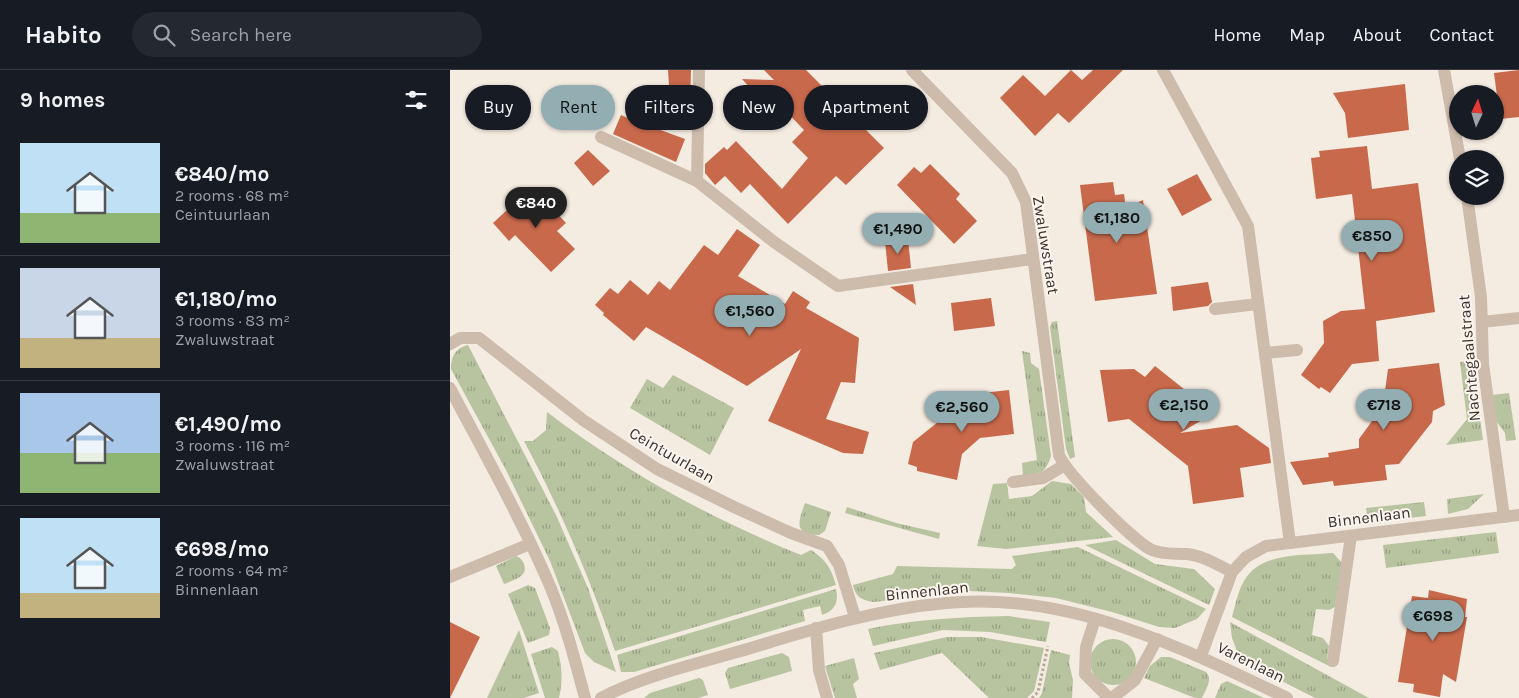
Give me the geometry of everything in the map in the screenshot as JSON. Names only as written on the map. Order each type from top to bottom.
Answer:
[{"type":"street","points":[[697,181],[699,70]]},
{"type":"street","name":"Zwaluwstraat","points":[[912,70],[1012,173],[1026,202],[1059,456],[1064,466]]},
{"type":"street","points":[[1163,70],[1248,226],[1290,543]]},
{"type":"street","points":[[1444,70],[1458,150]]},
{"type":"street","points":[[601,137],[697,181],[774,242],[838,286],[1032,259]]},
{"type":"street","name":"Nachtegaalstraat","points":[[1468,205],[1481,297],[1483,364],[1504,517]]},
{"type":"street","points":[[1215,309],[1258,304]]},
{"type":"street","points":[[1482,322],[1519,318]]},
{"type":"street","name":"Ceintuurlaan","points":[[450,344],[460,338],[479,338],[583,420],[657,469],[750,515],[827,546],[839,565],[854,617]]},
{"type":"street","points":[[1265,353],[1297,350]]},
{"type":"street","points":[[450,388],[550,587],[565,628],[585,698]]},
{"type":"street","points":[[1013,482],[1043,478],[1064,466],[1080,486],[1150,550],[1168,555],[1187,554],[1204,559],[1232,572]]},
{"type":"street","name":"Binnenlaan","points":[[601,698],[646,680],[854,617],[946,603],[995,602],[1041,607],[1095,619],[1157,639],[1201,656],[1232,572],[1246,557],[1266,546],[1519,515]]},
{"type":"street","points":[[1333,661],[1351,536]]},
{"type":"street","points":[[450,578],[530,544]]},
{"type":"street","points":[[1095,619],[1086,647],[1085,674],[1110,698],[1135,680],[1157,639]]},
{"type":"street","points":[[816,628],[819,670],[827,698]]},
{"type":"street","name":"Varenlaan","points":[[1201,656],[1287,698]]},
{"type":"path","points":[[1032,698],[1038,692],[1048,646]]},
{"type":"green space","points":[[1057,321],[1075,457],[1070,459],[1066,449],[1050,327],[1052,322]]},
{"type":"green space","points":[[468,345],[556,515],[588,588],[616,672],[594,662],[585,653],[550,561],[506,470],[451,369],[452,361],[457,351]]},
{"type":"green space","points":[[1022,351],[1030,353],[1031,363],[1039,369],[1051,456],[1042,472],[1023,476],[1022,463],[1037,460]]},
{"type":"green space","points":[[1467,361],[1473,366],[1483,440],[1446,445],[1467,419],[1460,362]]},
{"type":"green space","points":[[673,375],[734,408],[710,455],[630,408],[647,379],[663,388]]},
{"type":"green space","points":[[1509,393],[1516,440],[1506,441],[1505,433],[1496,421],[1492,395]]},
{"type":"green space","points":[[547,412],[607,455],[701,509],[801,555],[811,550],[821,557],[827,565],[836,585],[615,651],[574,544],[524,441],[533,441],[546,430]]},
{"type":"green space","points":[[1052,481],[1071,484],[1084,497],[1086,512],[1113,537],[1006,549],[977,546],[993,484],[1007,483],[1009,499],[1032,496]]},
{"type":"green space","points":[[1484,494],[1468,509],[1448,514],[1447,499]]},
{"type":"green space","points":[[1424,502],[1426,516],[1368,523],[1366,508]]},
{"type":"green space","points":[[805,503],[831,512],[825,531],[819,535],[810,534],[801,529],[800,521]]},
{"type":"green space","points":[[847,507],[896,523],[940,533],[939,539],[845,513]]},
{"type":"green space","points":[[1496,532],[1499,553],[1386,568],[1383,545]]},
{"type":"green space","points":[[1116,540],[1155,564],[1194,569],[1215,589],[1209,605],[1085,545]]},
{"type":"green space","points":[[1078,547],[1206,609],[1197,619],[1175,628],[1159,627],[1112,612],[1056,598],[969,591],[874,602],[860,598],[853,585],[893,574],[897,566],[1012,569],[1016,565],[1012,556]]},
{"type":"green space","points":[[1333,553],[1342,563],[1335,607],[1329,610],[1316,609],[1312,635],[1323,638],[1329,646],[1327,659],[1332,661],[1331,667],[1232,617],[1238,594],[1244,581],[1261,564],[1297,555]]},
{"type":"green space","points":[[516,556],[523,563],[524,572],[519,577],[504,584],[496,566]]},
{"type":"green space","points":[[528,585],[535,588],[550,628],[549,635],[528,643],[508,594]]},
{"type":"green space","points":[[836,589],[837,598],[835,605],[830,611],[822,615],[820,606],[803,610],[805,621],[634,672],[621,672],[617,655]]},
{"type":"green space","points":[[1008,616],[1050,622],[1046,642],[990,632],[943,630],[873,646],[868,629],[938,619]]},
{"type":"green space","points":[[1230,622],[1369,698],[1315,698],[1256,668],[1237,651],[1232,638]]},
{"type":"green space","points":[[519,630],[539,693],[524,698],[487,698]]},
{"type":"green space","points":[[947,637],[981,637],[1044,648],[1034,691],[1027,698],[989,698],[942,653],[880,670],[874,653]]},
{"type":"green space","points":[[1113,639],[1126,643],[1132,649],[1136,662],[1132,675],[1126,681],[1113,685],[1100,681],[1094,675],[1090,662],[1094,649],[1100,643]]},
{"type":"green space","points":[[552,647],[558,651],[561,680],[560,692],[559,698],[545,698],[531,654]]},
{"type":"green space","points":[[1051,650],[1070,655],[1069,663],[1073,680],[1072,698],[1039,698],[1042,693]]},
{"type":"green space","points":[[782,653],[789,657],[792,671],[730,689],[725,673],[728,668]]},
{"type":"green space","points":[[1161,657],[1170,657],[1206,672],[1209,681],[1202,698],[1195,698],[1144,678],[1150,666]]},
{"type":"green space","points":[[854,658],[859,679],[853,684],[857,698],[835,698],[825,666]]},
{"type":"green space","points":[[699,678],[703,680],[708,695],[698,698],[644,698],[650,693]]},
{"type":"green space","points":[[1227,681],[1264,698],[1215,698],[1221,684]]},
{"type":"building","points":[[668,70],[691,70],[691,85],[669,85]]},
{"type":"building","points":[[764,70],[806,70],[821,85],[804,85],[804,130],[794,120],[794,85],[747,85],[742,79],[774,80]]},
{"type":"building","points":[[1071,70],[1082,80],[1093,70],[1123,70],[1069,123],[1058,113],[1035,136],[1000,98],[1023,75],[1045,96]]},
{"type":"building","points":[[1519,70],[1519,117],[1504,119],[1504,85],[1496,85],[1494,73]]},
{"type":"building","points":[[1405,84],[1409,130],[1348,138],[1345,113],[1333,93]]},
{"type":"building","points":[[621,115],[625,117],[625,130],[660,130],[685,139],[676,162],[613,134]]},
{"type":"building","points":[[804,130],[866,130],[884,148],[846,185],[836,176],[788,224],[750,184],[741,193],[725,176],[715,185],[705,173],[705,164],[724,147],[727,150],[736,141],[782,189],[808,158],[792,142]]},
{"type":"building","points":[[1367,146],[1372,189],[1418,183],[1435,312],[1376,321],[1379,361],[1352,364],[1330,393],[1321,387],[1319,389],[1301,375],[1324,343],[1323,321],[1341,311],[1365,309],[1352,194],[1316,199],[1311,158],[1320,157],[1319,151]]},
{"type":"building","points":[[588,150],[610,171],[593,186],[574,163]]},
{"type":"building","points":[[930,164],[960,194],[956,199],[977,221],[954,244],[897,185],[914,167],[921,173]]},
{"type":"building","points":[[1197,174],[1212,200],[1182,216],[1167,189]]},
{"type":"building","points":[[1113,182],[1115,195],[1124,194],[1126,208],[1143,200],[1157,294],[1095,301],[1080,185]]},
{"type":"building","points":[[532,187],[566,223],[557,231],[575,249],[551,272],[515,235],[509,241],[493,223]]},
{"type":"building","points":[[737,229],[760,245],[738,276],[785,304],[793,291],[810,302],[806,308],[859,338],[855,383],[841,382],[826,419],[869,432],[863,454],[843,453],[768,421],[801,349],[747,386],[646,327],[634,341],[603,315],[604,313],[595,305],[610,288],[618,294],[630,280],[648,295],[659,281],[670,290],[704,245],[718,255]]},
{"type":"building","points":[[908,239],[911,268],[888,271],[885,241]]},
{"type":"building","points":[[1208,282],[1212,302],[1208,306],[1173,311],[1171,287]]},
{"type":"building","points":[[913,284],[916,305],[890,287]]},
{"type":"building","points":[[991,298],[995,326],[954,331],[951,303]]},
{"type":"building","points":[[1439,363],[1445,405],[1433,411],[1432,422],[1399,464],[1385,465],[1387,480],[1334,486],[1333,481],[1303,485],[1290,462],[1329,457],[1328,453],[1359,448],[1359,439],[1383,406],[1388,369]]},
{"type":"building","points":[[1155,366],[1214,413],[1180,433],[1237,425],[1269,448],[1271,463],[1240,468],[1244,497],[1193,504],[1188,466],[1129,419],[1108,422],[1100,370],[1134,369],[1145,377]]},
{"type":"building","points":[[1009,390],[1014,434],[980,438],[962,454],[957,480],[917,471],[917,467],[908,464],[913,442],[973,394]]},
{"type":"building","points":[[1429,590],[1467,599],[1465,617],[1467,617],[1456,682],[1443,674],[1440,697],[1413,692],[1414,684],[1398,682],[1412,596],[1428,598]]},
{"type":"building","points":[[450,622],[480,637],[450,698]]}]
